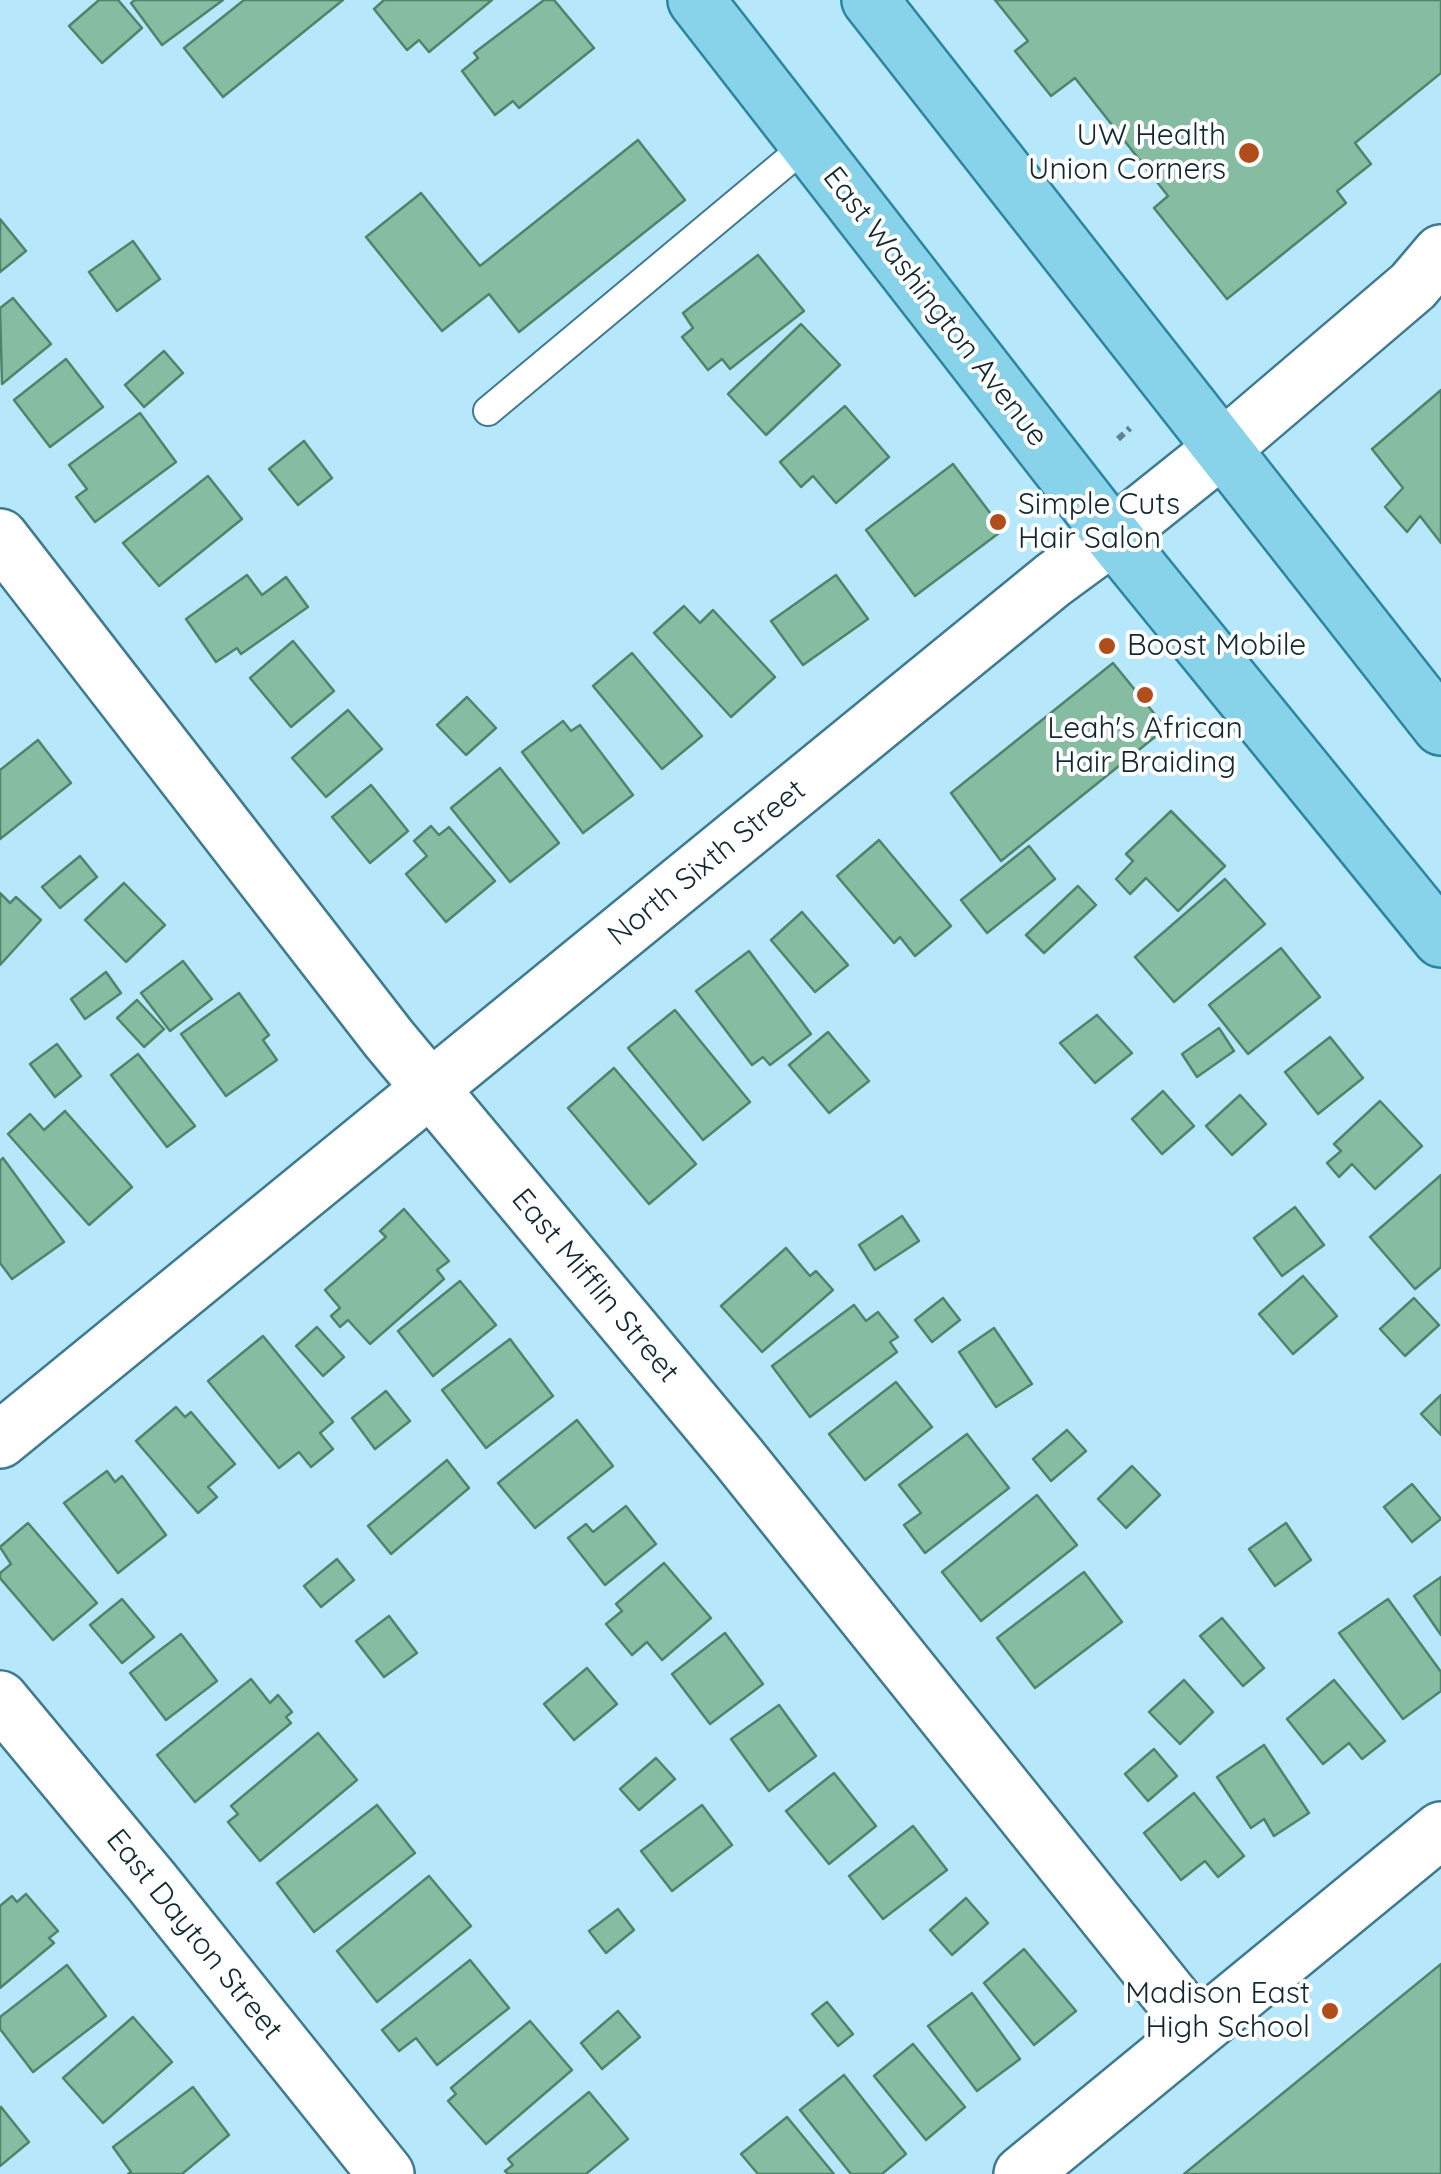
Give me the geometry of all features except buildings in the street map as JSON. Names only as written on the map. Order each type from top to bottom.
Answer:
[{"type":"main road","name":"East Washington Avenue","points":[[696,0],[1113,536],[1441,939]]},
{"type":"main road","points":[[870,0],[1441,726]]},
{"type":"street","name":"North Sixth Street","points":[[0,1440],[1053,580],[1223,448],[1432,270]]},
{"type":"street","name":"East Mifflin Street","points":[[0,537],[389,1039],[928,1692],[1197,2029]]},
{"type":"street","name":"East Dayton Street","points":[[0,1699],[386,2174]]},
{"type":"street","points":[[1022,2174],[1441,1830]]},
{"type":"lane","points":[[488,411],[809,143]]},
{"type":"path","points":[[1118,438],[1130,428]]},
{"type":"place","name":"UW Health Union Corners","points":[[1249,153]]},
{"type":"place","name":"Simple Cuts Hair Salon","points":[[998,522]]},
{"type":"place","name":"Boost Mobile","points":[[1107,646]]},
{"type":"place","name":"Leah's African Hair Braiding","points":[[1145,695]]},
{"type":"place","name":"Madison East High School","points":[[1330,2011]]}]
